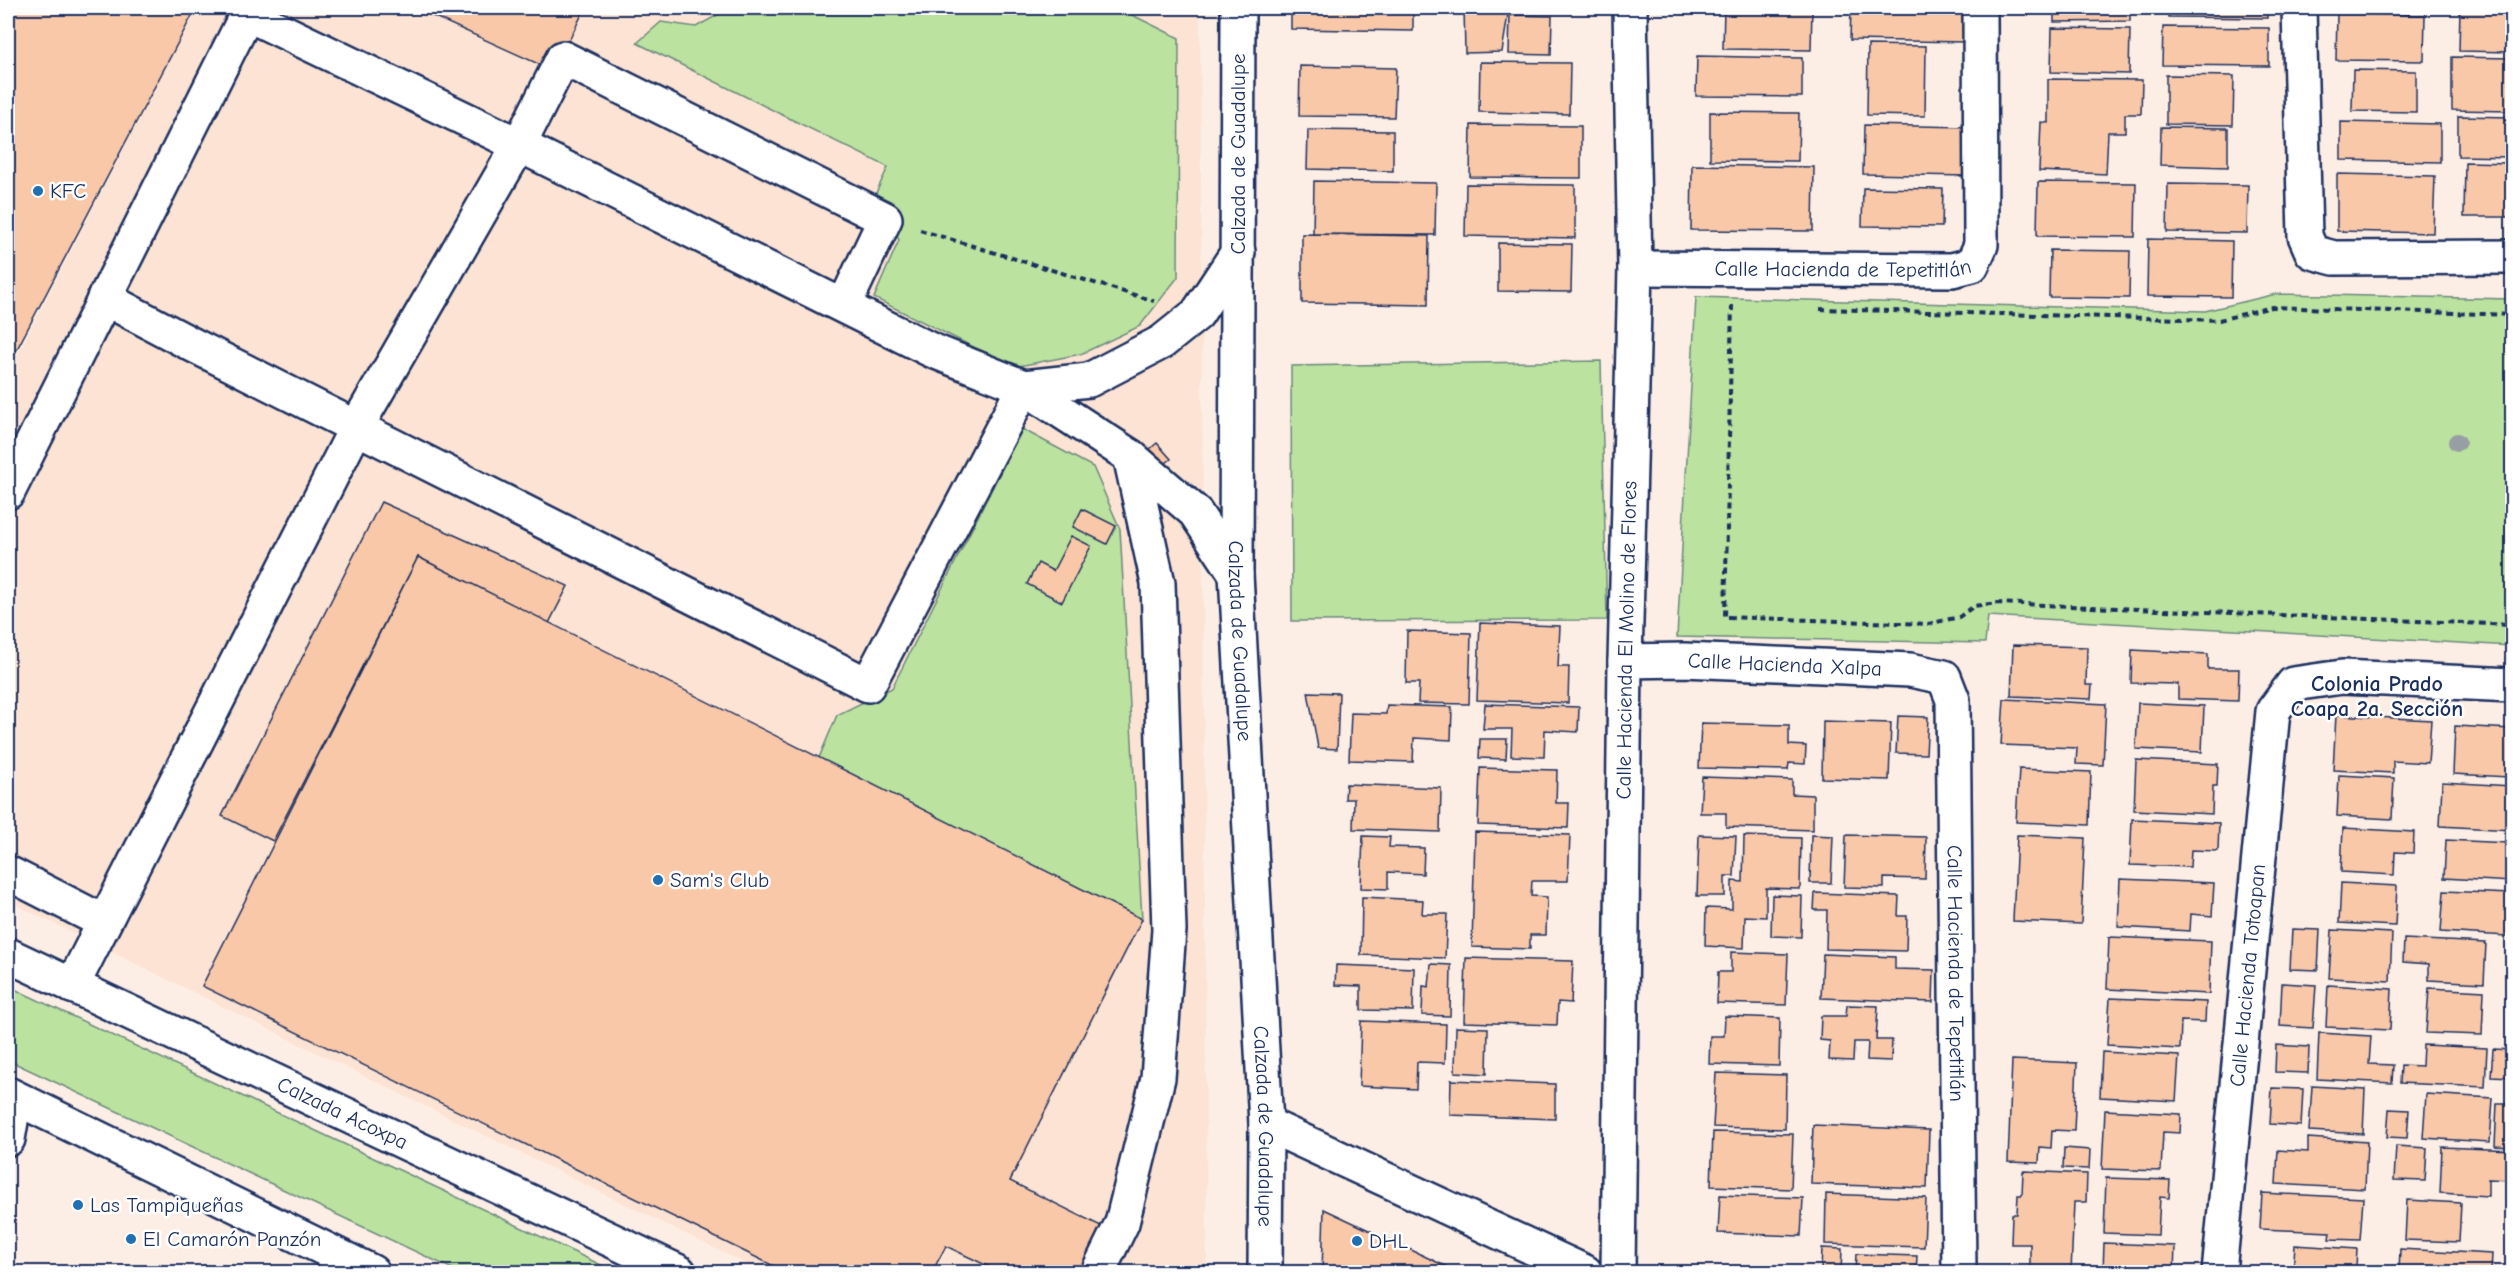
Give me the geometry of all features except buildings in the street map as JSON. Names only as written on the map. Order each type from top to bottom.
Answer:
[{"type":"street","name":"Calzada de Guadalupe","points":[[1238,8],[1236,574],[1266,1124],[1264,1272]]},
{"type":"street","name":"Calle Hacienda El Molino de Flores","points":[[1618,1272],[1625,661],[1635,268],[1630,8]]},
{"type":"street","name":"Calle Hacienda de Tepetitlán","points":[[1635,268],[1952,270],[1971,265],[1980,245],[1980,8]]},
{"type":"street","points":[[2299,8],[2305,236],[2312,252],[2334,258],[2512,257]]},
{"type":"street","points":[[8,492],[247,14],[519,145],[931,350],[1024,387],[1130,456],[1195,512],[1236,574]]},
{"type":"street","points":[[72,986],[357,426],[519,145],[562,58],[885,219],[844,306]]},
{"type":"street","points":[[1024,387],[1089,380],[1162,342],[1197,314],[1238,252]]},
{"type":"street","points":[[104,298],[868,685],[1024,387]]},
{"type":"street","points":[[1098,1272],[1122,1223],[1158,1078],[1169,930],[1158,583],[1130,456]]},
{"type":"street","name":"Calle Hacienda Xalpa","points":[[1625,661],[1684,660],[1910,670],[1944,677]]},
{"type":"street","name":"Calle Hacienda de Tepetitlán","points":[[1944,677],[1953,700],[1959,1272]]},
{"type":"street","name":"Calle Hacienda Totoapan","points":[[2219,1272],[2273,711],[2294,684],[2342,677],[2512,685]]},
{"type":"street","points":[[8,873],[104,922]]},
{"type":"street","name":"Calzada Acoxpa","points":[[8,956],[679,1272]]},
{"type":"street","points":[[8,1139],[11,1096],[364,1271]]},
{"type":"street","points":[[1266,1124],[1585,1272]]},
{"type":"path","points":[[885,219],[1197,314]]},
{"type":"path","points":[[1744,307],[1732,306],[1725,617],[1928,624],[1959,617],[1974,606],[1998,603],[2512,625]]},
{"type":"path","points":[[1815,309],[2219,320],[2272,307],[2512,315]]},
{"type":"shaded area","points":[[197,8],[1200,8],[1207,1272],[763,1272],[8,901],[8,373]]},
{"type":"green space","points":[[725,8],[1118,8],[1179,38],[1178,277],[1140,326],[1081,354],[1014,367],[874,298],[899,240],[876,193],[888,167],[637,43],[661,22],[696,27],[723,12]]},
{"type":"green space","points":[[2276,294],[2512,299],[2512,646],[1988,616],[1985,643],[1677,637],[1696,297],[2205,311]]},
{"type":"green space","points":[[1601,361],[1607,620],[1292,621],[1291,366]]},
{"type":"green space","points":[[1022,429],[1093,467],[1120,529],[1142,919],[819,758],[837,715],[892,688]]},
{"type":"green space","points":[[8,986],[616,1272],[459,1272],[8,1060]]},
{"type":"place","name":"KFC","points":[[38,191]]},
{"type":"place","name":"Sam's Club","points":[[658,880]]},
{"type":"place","name":"Las Tampiqueñas","points":[[78,1205]]},
{"type":"place","name":"El Camarón Panzón","points":[[131,1239]]},
{"type":"place","name":"DHL","points":[[1357,1241]]},
{"type":"district","name":"Colonia Prado Coapa 2a. Sección","points":[[2377,696]]}]
